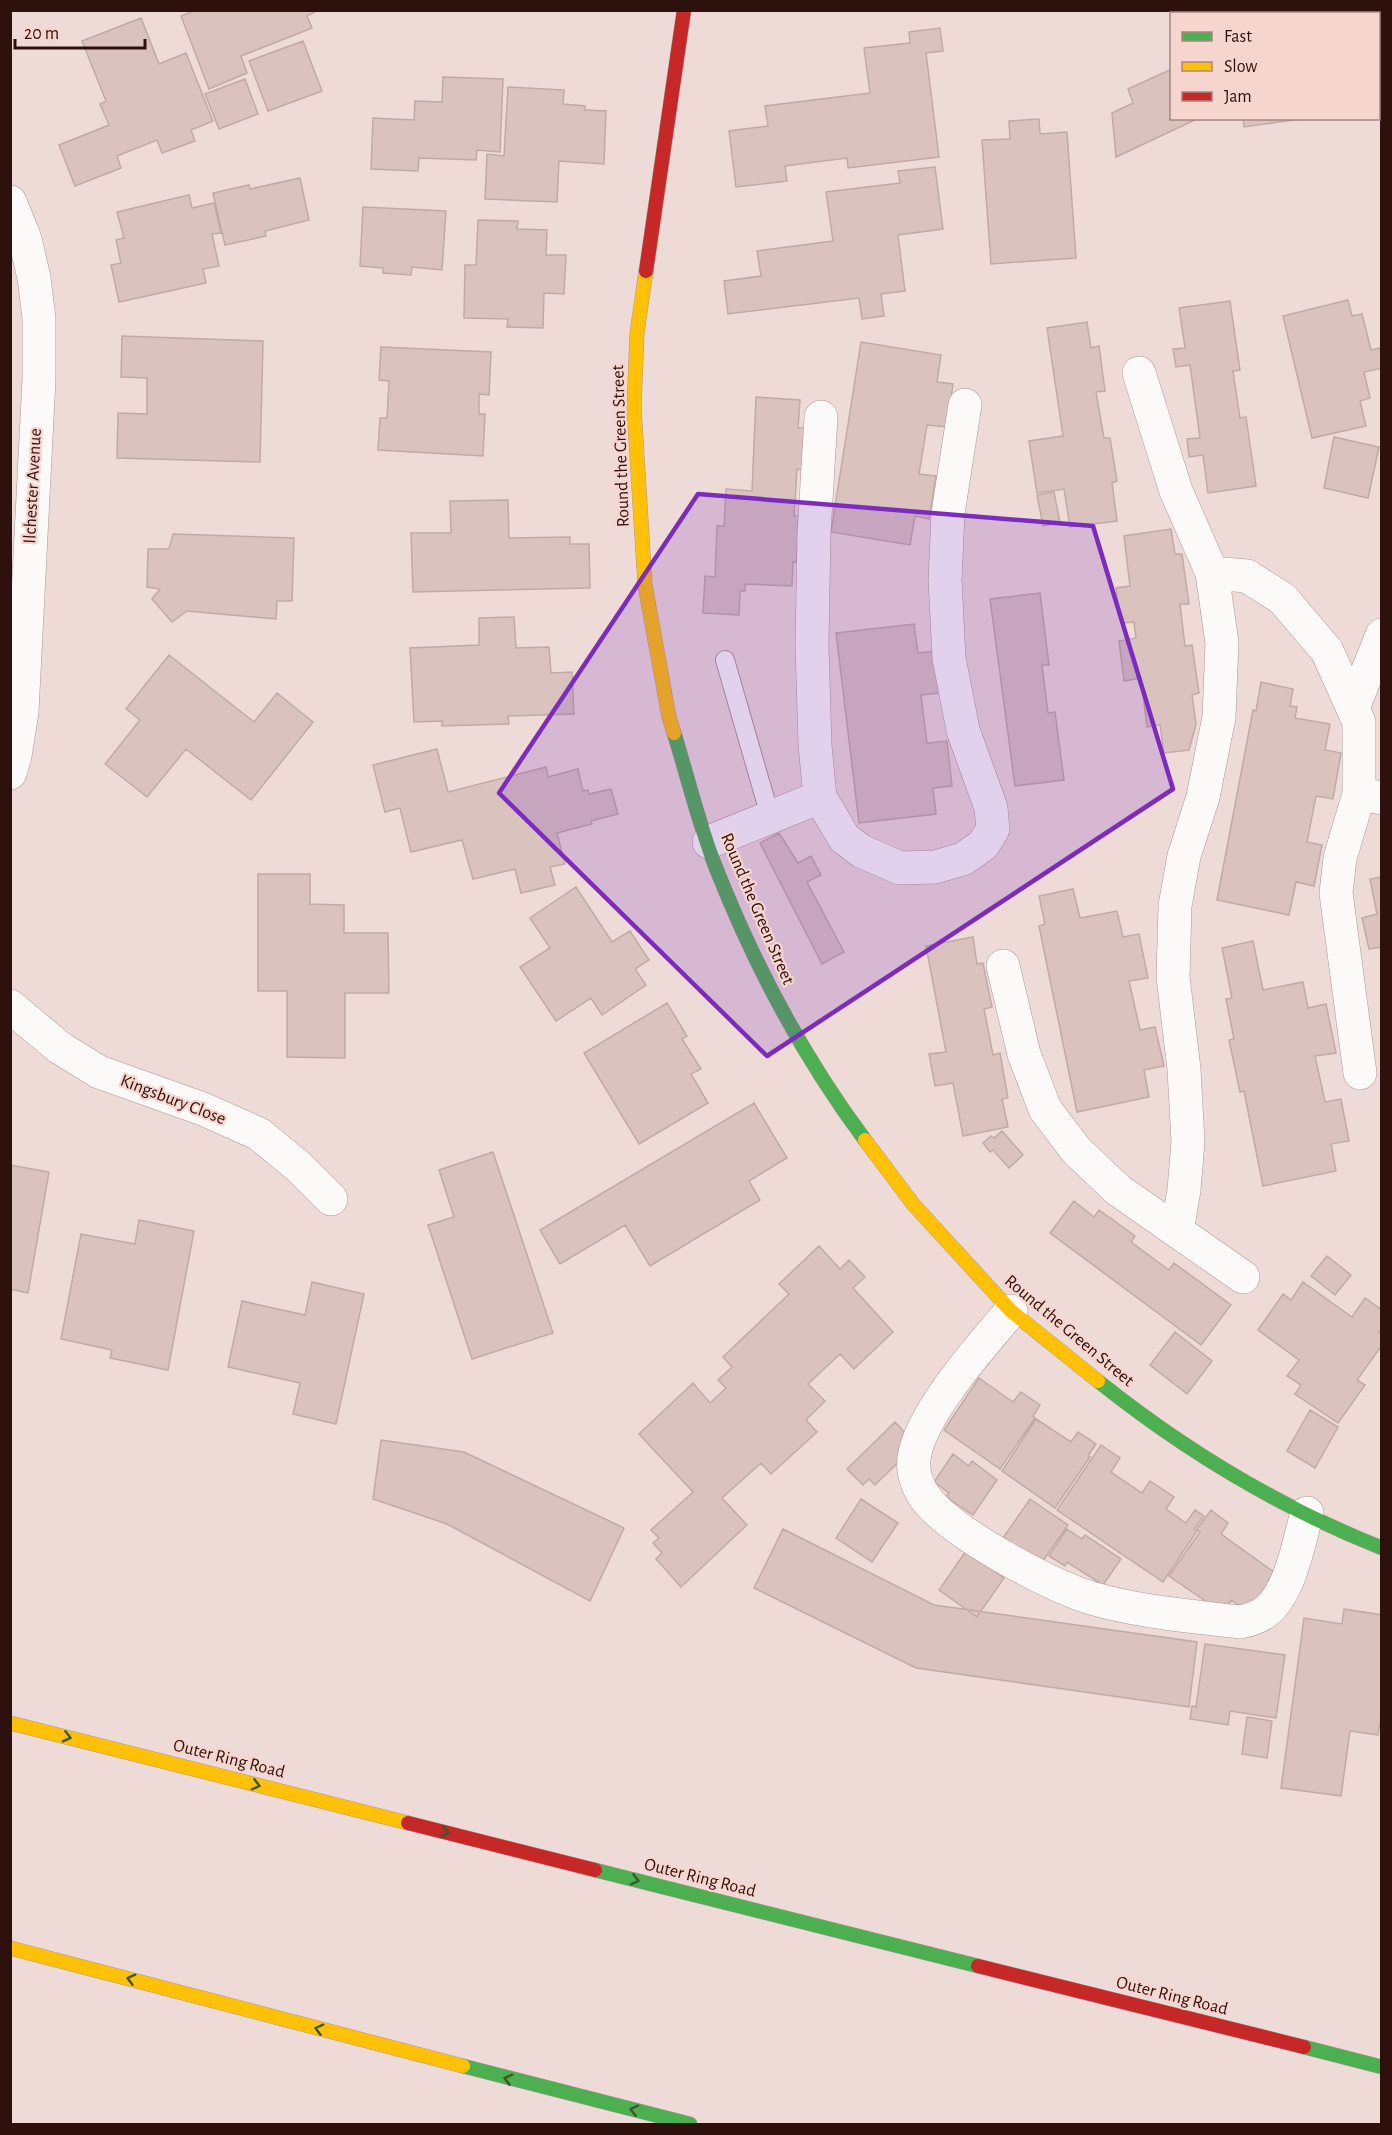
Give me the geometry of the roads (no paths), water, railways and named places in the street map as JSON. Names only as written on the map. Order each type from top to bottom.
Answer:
[{"type":"main road","name":"Round the Green Street","points":[[684,10],[637,333],[634,408],[645,585],[669,717],[716,867],[770,990],[843,1110],[913,1204],[1011,1311],[1119,1398],[1232,1475],[1349,1535],[1382,1548]]},
{"type":"main road","name":"Outer Ring Road","points":[[10,1723],[1382,2067]]},
{"type":"main road","points":[[10,1948],[690,2124]]},
{"type":"street","name":"Ilchester Avenue","points":[[10,202],[25,240],[34,278],[39,318],[39,379],[22,711],[10,773]]},
{"type":"street","points":[[1139,373],[1176,491],[1212,573],[1222,643],[1219,717],[1203,797],[1184,856],[1175,906],[1173,978],[1184,1069],[1188,1142],[1184,1190],[1177,1231]]},
{"type":"street","points":[[821,417],[814,534],[812,645],[815,745],[820,796],[844,838],[861,851],[900,868],[935,867],[963,859],[983,844],[993,829],[991,808],[963,730],[949,658],[945,580],[948,513],[965,405]]},
{"type":"street","points":[[1212,573],[1247,576],[1283,599],[1327,651],[1359,722],[1370,796],[1340,858],[1336,893],[1360,1073]]},
{"type":"street","points":[[1353,708],[1382,635]]},
{"type":"street","points":[[709,842],[820,796]]},
{"type":"street","points":[[1003,966],[1024,1054],[1045,1109],[1076,1150],[1118,1190],[1243,1277]]},
{"type":"street","name":"Kingsbury Close","points":[[10,1006],[60,1048],[99,1071],[203,1108],[260,1134],[299,1167],[331,1199]]},
{"type":"street","points":[[1011,1311],[966,1365],[922,1430],[914,1459],[916,1484],[928,1501],[949,1521],[997,1553],[1051,1582],[1090,1597],[1139,1609],[1240,1622],[1254,1619],[1269,1609],[1281,1595],[1307,1513]]},
{"type":"lane","points":[[725,660],[770,816]]}]
